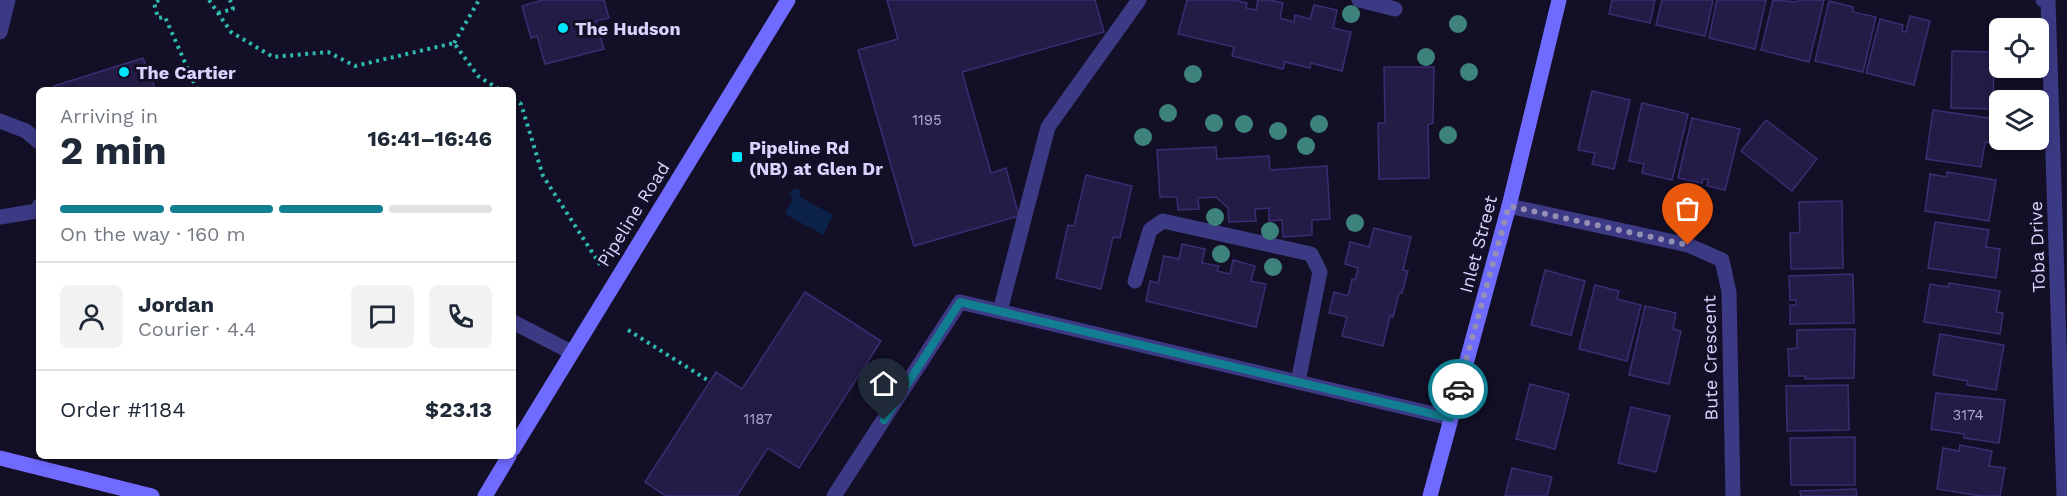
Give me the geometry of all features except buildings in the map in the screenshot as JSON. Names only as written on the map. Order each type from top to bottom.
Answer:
[{"type":"street","points":[[0,32],[8,0]]},
{"type":"street","name":"Pipeline Road","points":[[516,444],[788,0]]},
{"type":"street","points":[[1000,311],[1048,127],[1139,0]]},
{"type":"street","points":[[1359,0],[1395,9]]},
{"type":"street","name":"Inlet Street","points":[[1430,496],[1509,206],[1559,0]]},
{"type":"street","name":"Toba Drive","points":[[2043,0],[2048,1],[2064,496]]},
{"type":"street","points":[[0,121],[26,131],[36,139]]},
{"type":"street","name":"Bute Crescent","points":[[1509,206],[1688,245],[1722,260],[1729,292],[1733,496]]},
{"type":"street","points":[[0,217],[36,211]]},
{"type":"street","points":[[1135,281],[1150,230],[1163,220],[1311,254],[1320,272],[1298,382]]},
{"type":"street","points":[[834,496],[960,302],[1450,418]]},
{"type":"street","points":[[516,324],[571,352]]},
{"type":"street","points":[[0,458],[152,496]]},
{"type":"street","points":[[485,496],[507,459]]},
{"type":"path","points":[[159,0],[154,3],[158,18],[165,17],[196,87]]},
{"type":"path","points":[[209,0],[231,32],[273,57],[328,52],[355,66],[454,43],[479,0]]},
{"type":"path","points":[[218,13],[233,9],[230,0]]},
{"type":"path","points":[[454,43],[478,76],[495,87]]},
{"type":"path","points":[[516,101],[521,104],[543,176],[613,284]]},
{"type":"path","points":[[628,330],[709,381]]},
{"type":"water","points":[[795,188],[800,190],[800,197],[833,215],[823,235],[785,214],[793,198],[789,195]]},
{"type":"way so far","points":[[1458,389],[1509,206],[1688,245]]},
{"type":"place","name":"The Hudson","points":[[563,28]]},
{"type":"place","name":"The Cartier","points":[[124,72]]},
{"type":"place","name":"Pipeline Rd (NB) at Glen Dr","points":[[737,157]]},
{"type":"route","points":[[884,420],[960,302],[1450,418],[1458,389]]}]
